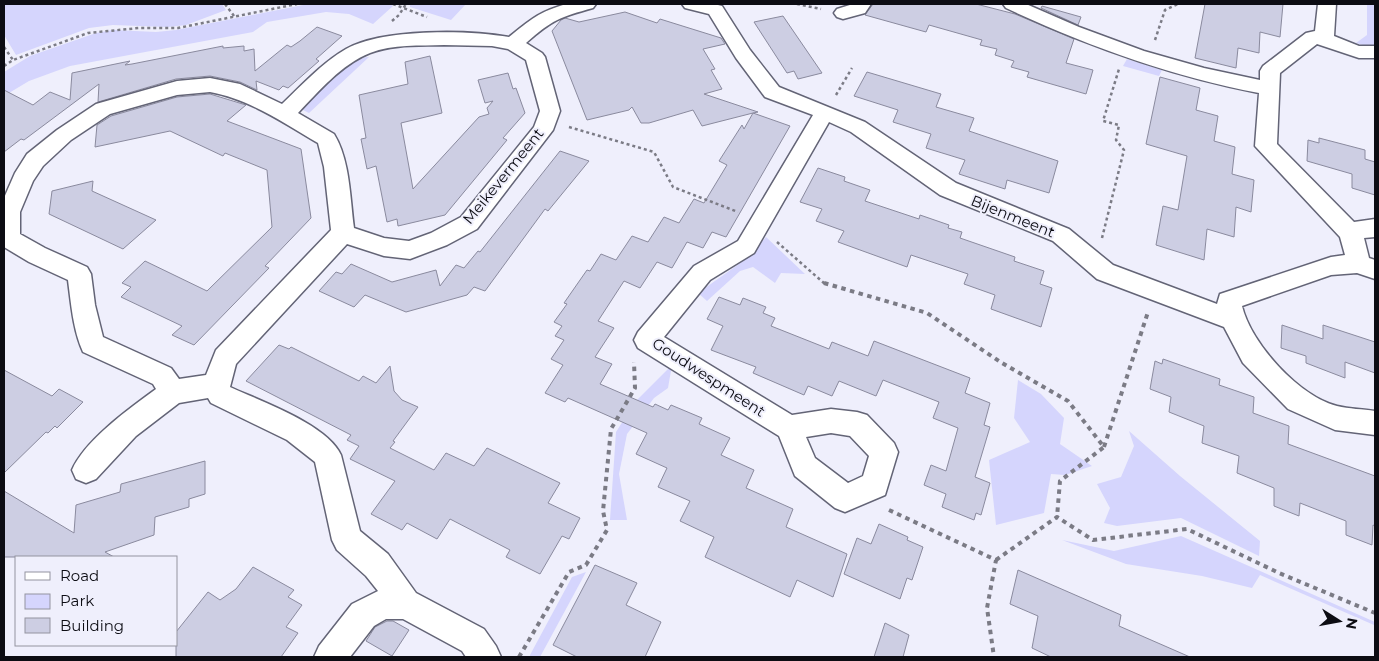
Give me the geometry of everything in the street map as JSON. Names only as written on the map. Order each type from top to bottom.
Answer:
[{"type":"street","points":[[513,44],[540,21],[554,13],[587,4]]},
{"type":"street","points":[[691,4],[716,10],[743,54],[772,92],[826,112]]},
{"type":"street","points":[[843,14],[858,8],[862,4]]},
{"type":"street","points":[[1012,4],[1058,26],[1125,50],[1228,82],[1269,88]]},
{"type":"street","points":[[1324,38],[1327,4]]},
{"type":"street","points":[[1375,52],[1367,54],[1338,46],[1324,38],[1313,37],[1270,71],[1266,146],[1349,231],[1367,267],[1331,266],[1229,302],[1233,320],[1252,355],[1297,401],[1335,418],[1375,423]]},
{"type":"street","name":"Meikevermeent","points":[[285,114],[318,80],[354,52],[384,43],[444,39],[492,40],[513,44],[536,57],[550,111],[543,130],[469,222],[439,239],[410,250],[384,247],[343,232]]},
{"type":"street","points":[[173,392],[162,376],[92,344],[83,305],[79,274],[37,255],[8,238],[9,212],[23,179],[36,160],[64,135],[103,109],[177,88],[210,84],[233,89],[285,114],[327,139],[335,167],[343,232],[224,358],[216,385],[220,395],[297,430],[327,455],[347,540],[377,564],[405,604],[473,640],[485,657]]},
{"type":"street","name":"Goudwespmeent","points":[[789,428],[647,340],[702,273],[746,247],[826,112]]},
{"type":"street","name":"Bijenmeent","points":[[826,112],[858,127],[948,189],[1061,235],[1105,272],[1233,320]]},
{"type":"street","points":[[1349,231],[1375,228]]},
{"type":"street","points":[[86,470],[126,426],[173,392],[216,385]]},
{"type":"street","points":[[831,421],[857,424],[884,452],[875,485],[846,498],[804,467],[789,428],[831,421]]},
{"type":"street","points":[[330,657],[363,616],[384,604],[405,604]]},
{"type":"path","points":[[225,4],[234,16]]},
{"type":"path","points":[[4,66],[13,60],[88,33],[138,28],[178,28],[297,4]]},
{"type":"path","points":[[1149,57],[1165,10],[1178,4]]},
{"type":"path","points":[[4,47],[13,60]]},
{"type":"path","points":[[1095,263],[1124,150],[1116,140],[1118,125],[1103,121],[1125,50]]},
{"type":"path","points":[[826,112],[852,68]]},
{"type":"path","points":[[546,121],[654,152],[673,187],[738,212],[759,226],[826,285],[872,296],[927,314],[1002,363],[1068,401],[1104,447]]},
{"type":"path","points":[[1057,517],[1060,481],[1104,447],[1155,290]]},
{"type":"path","points":[[519,657],[569,572],[586,565],[607,530],[603,512],[610,428],[635,388],[633,364],[647,340]]},
{"type":"path","points":[[854,494],[996,560]]},
{"type":"path","points":[[994,657],[987,608],[996,560],[1057,517]]},
{"type":"path","points":[[1057,517],[1094,540],[1187,529],[1279,572],[1375,613]]},
{"type":"green space","points":[[4,4],[222,4],[226,10],[186,25],[168,27],[113,25],[89,28],[16,55],[4,35]]},
{"type":"green space","points":[[308,4],[390,4],[393,6],[373,24],[349,14],[326,12],[267,22],[253,32],[70,66],[29,81],[4,96],[4,72],[30,56],[96,33],[113,30],[156,32],[176,30]]},
{"type":"green space","points":[[410,4],[466,4],[451,20],[410,7]]},
{"type":"green space","points":[[1367,4],[1375,4],[1375,46],[1356,43],[1367,35]]},
{"type":"green space","points":[[369,57],[309,113],[301,109],[355,58]]},
{"type":"green space","points":[[1127,59],[1162,70],[1159,76],[1123,66]]},
{"type":"green space","points":[[766,237],[805,274],[781,273],[775,283],[753,267],[740,271],[707,301],[698,293],[746,259]]},
{"type":"green space","points":[[672,365],[668,388],[654,398],[627,434],[619,474],[627,520],[610,520],[616,432],[635,402]]},
{"type":"green space","points":[[1018,380],[1041,394],[1064,418],[1060,444],[1092,466],[1065,475],[1051,474],[1044,513],[996,525],[989,460],[1030,442],[1014,418]]},
{"type":"green space","points":[[1129,431],[1180,476],[1260,541],[1259,556],[1181,518],[1117,526],[1104,523],[1110,508],[1097,484],[1121,477],[1134,446]]},
{"type":"green space","points":[[1181,536],[1375,622],[1375,628],[1374,625],[1260,575],[1252,588],[1202,576],[1126,564],[1062,540],[1114,551]]},
{"type":"green space","points":[[586,572],[540,657],[530,657],[572,577]]},
{"type":"building","points":[[873,4],[976,4],[1015,14],[1074,39],[1066,63],[1093,70],[1086,94],[1027,77],[1029,72],[1011,67],[1014,61],[995,55],[997,49],[980,45],[982,40],[929,25],[926,32],[865,15]]},
{"type":"building","points":[[1205,4],[1283,4],[1280,37],[1260,32],[1259,53],[1238,48],[1236,68],[1195,58]]},
{"type":"building","points":[[1042,6],[1081,17],[1078,25],[1041,8]]},
{"type":"building","points":[[625,12],[657,23],[660,19],[721,38],[725,44],[703,49],[715,69],[711,70],[722,89],[704,94],[758,112],[702,126],[693,110],[649,123],[641,123],[632,107],[629,110],[587,120],[552,31],[565,18],[579,22]]},
{"type":"building","points":[[783,16],[822,73],[798,79],[794,71],[787,73],[754,22]]},
{"type":"building","points":[[317,27],[342,36],[316,59],[319,61],[288,88],[283,86],[279,90],[256,81],[257,90],[240,82],[210,76],[176,79],[98,102],[99,84],[24,140],[21,139],[4,152],[4,90],[33,105],[50,92],[70,100],[72,73],[130,61],[125,65],[132,64],[223,46],[223,48],[244,46],[244,51],[254,49],[255,71],[287,45],[291,47]]},
{"type":"building","points":[[430,56],[442,113],[401,123],[413,189],[479,117],[489,114],[487,108],[493,101],[485,103],[478,80],[508,73],[513,89],[516,88],[525,113],[503,138],[507,140],[445,215],[398,226],[397,219],[387,222],[376,166],[367,169],[361,139],[366,138],[359,95],[408,84],[405,62]]},
{"type":"building","points":[[867,72],[941,94],[936,107],[974,118],[969,131],[1058,161],[1049,193],[1007,180],[1005,189],[959,174],[965,160],[926,148],[931,134],[893,122],[898,110],[854,96]]},
{"type":"building","points":[[1160,77],[1200,88],[1196,110],[1218,116],[1214,141],[1235,147],[1232,174],[1254,180],[1251,212],[1236,207],[1234,237],[1207,229],[1204,260],[1156,245],[1163,206],[1178,210],[1187,156],[1146,144]]},
{"type":"building","points":[[210,94],[246,105],[227,121],[301,149],[311,218],[265,266],[269,268],[194,345],[172,335],[182,326],[121,297],[131,287],[122,283],[145,261],[207,291],[272,227],[267,170],[225,153],[223,156],[170,131],[95,147],[97,125],[111,116],[177,97]]},
{"type":"building","points":[[753,113],[790,126],[726,237],[712,232],[703,248],[687,242],[672,268],[657,262],[640,288],[624,281],[598,321],[614,328],[595,357],[612,364],[600,384],[653,407],[655,404],[668,410],[671,405],[702,418],[699,424],[730,438],[721,455],[754,470],[746,488],[793,509],[786,527],[847,554],[833,597],[797,580],[790,597],[705,557],[714,537],[680,521],[690,501],[658,487],[667,468],[636,454],[647,433],[568,398],[565,402],[545,393],[563,365],[551,359],[564,340],[555,336],[562,326],[554,322],[567,304],[564,303],[587,270],[590,271],[601,254],[616,260],[632,236],[648,242],[664,217],[679,223],[694,199],[704,203],[727,165],[719,161],[742,125],[744,129]]},
{"type":"building","points":[[1319,138],[1365,150],[1365,159],[1375,162],[1375,195],[1352,188],[1352,174],[1307,161],[1308,140],[1319,143]]},
{"type":"building","points":[[560,151],[589,161],[548,211],[545,209],[485,291],[474,287],[467,295],[406,312],[365,295],[354,307],[319,291],[336,272],[342,274],[351,264],[392,282],[436,270],[440,286],[456,265],[464,268],[478,251],[480,252]]},
{"type":"building","points":[[818,168],[845,177],[844,181],[870,190],[865,201],[919,219],[920,215],[949,225],[948,228],[962,232],[960,238],[1015,257],[1014,261],[1044,271],[1040,284],[1052,288],[1041,327],[991,309],[995,295],[964,284],[968,274],[911,255],[907,267],[838,242],[844,231],[816,221],[822,209],[800,202]]},
{"type":"building","points":[[93,181],[92,191],[156,220],[123,249],[49,214],[52,191]]},
{"type":"building","points":[[719,297],[740,305],[743,298],[766,307],[763,313],[775,318],[771,326],[829,349],[832,342],[868,356],[874,341],[970,378],[965,393],[990,403],[984,425],[990,427],[975,477],[990,483],[981,515],[976,513],[974,520],[942,507],[946,494],[924,485],[931,465],[946,471],[958,428],[933,418],[939,402],[883,380],[876,396],[839,381],[832,396],[808,386],[804,395],[753,373],[756,367],[711,350],[723,326],[707,319]]},
{"type":"building","points":[[1282,325],[1323,339],[1323,325],[1375,342],[1375,373],[1345,362],[1345,378],[1306,363],[1306,356],[1281,348]]},
{"type":"building","points":[[279,345],[289,349],[291,347],[359,381],[363,376],[376,383],[390,366],[394,391],[402,400],[418,407],[390,448],[434,470],[446,453],[474,466],[487,448],[560,483],[548,503],[580,518],[569,539],[562,536],[540,574],[506,557],[510,550],[450,519],[437,539],[407,523],[402,530],[371,514],[395,481],[350,459],[359,446],[347,440],[351,435],[246,381]]},
{"type":"building","points":[[1163,359],[1220,379],[1219,385],[1254,397],[1253,413],[1289,426],[1288,444],[1375,476],[1375,526],[1373,525],[1372,545],[1346,535],[1346,521],[1300,503],[1299,516],[1274,506],[1274,488],[1237,473],[1239,456],[1202,443],[1204,426],[1169,412],[1171,397],[1150,389],[1155,361],[1162,364]]},
{"type":"building","points":[[4,370],[52,396],[59,389],[83,402],[57,428],[55,426],[48,433],[46,432],[4,473]]},
{"type":"building","points":[[205,461],[205,494],[189,499],[189,507],[155,517],[154,535],[105,552],[112,556],[4,557],[4,491],[74,533],[76,505],[120,492],[121,484]]},
{"type":"building","points":[[879,524],[908,537],[907,540],[923,547],[912,580],[907,578],[900,599],[844,574],[857,538],[871,544]]},
{"type":"building","points":[[595,565],[637,583],[626,605],[661,622],[645,657],[577,657],[553,645]]},
{"type":"building","points":[[253,567],[294,590],[288,597],[302,605],[286,627],[298,633],[281,657],[176,657],[178,630],[208,592],[220,600],[236,589]]},
{"type":"building","points":[[1018,570],[1121,615],[1119,626],[1190,657],[1051,657],[1032,648],[1038,616],[1010,604]]},
{"type":"building","points":[[387,621],[393,621],[409,630],[392,656],[366,641],[375,627]]},
{"type":"building","points":[[885,623],[909,635],[903,657],[874,657]]}]
